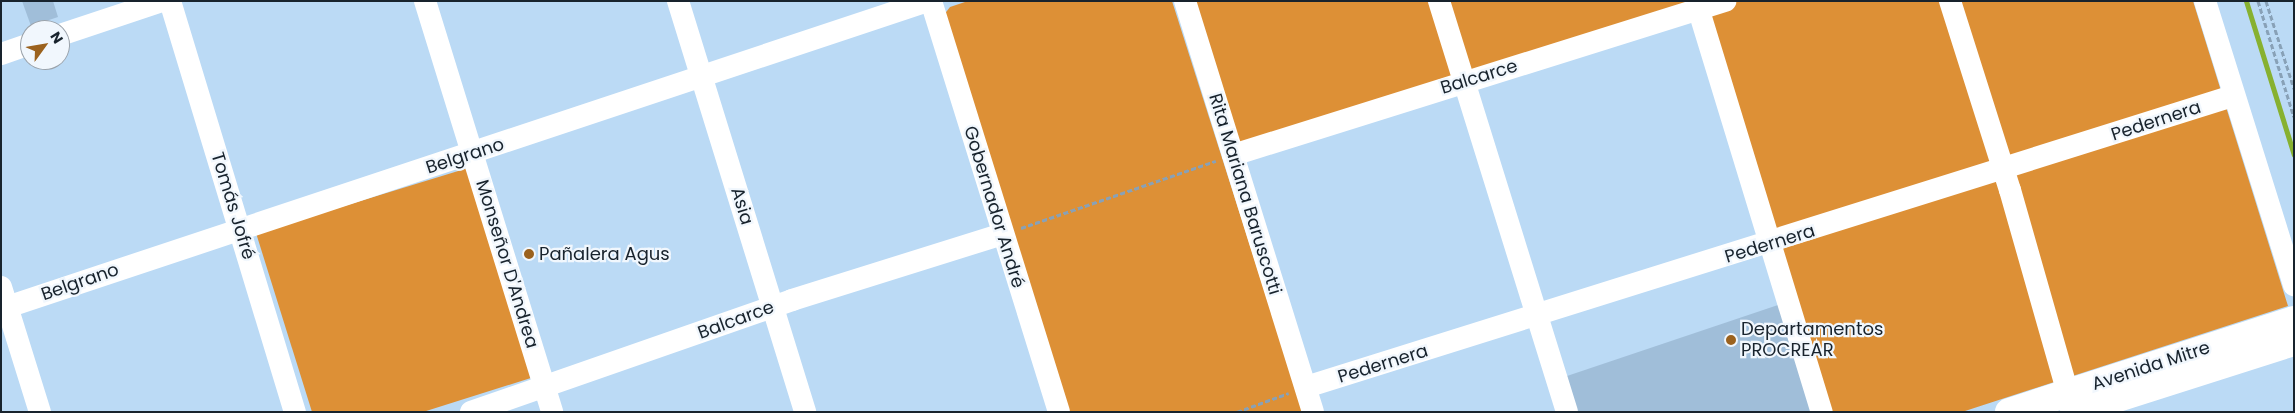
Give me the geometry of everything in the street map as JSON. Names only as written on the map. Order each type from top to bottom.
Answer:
[{"type":"main road","name":"Avenida Mitre","points":[[2071,406],[2294,320]]},
{"type":"main road","name":"Avenida Mitre","points":[[2009,412],[2071,406],[2294,342]]},
{"type":"street","points":[[70,32],[162,1]]},
{"type":"street","name":"Tomás Jofré","points":[[170,1],[295,412]]},
{"type":"street","name":"Monseñor D'Andrea","points":[[425,1],[552,412]]},
{"type":"street","name":"Asia","points":[[678,1],[805,412]]},
{"type":"street","name":"Belgrano","points":[[3,301],[473,154],[929,1]]},
{"type":"street","name":"Gobernador André","points":[[929,1],[1059,412]]},
{"type":"street","name":"Rita Mariana Baruscotti","points":[[1185,1],[1313,412]]},
{"type":"street","points":[[1439,1],[1567,412]]},
{"type":"street","name":"Balcarce","points":[[1233,155],[1697,5],[1725,1]]},
{"type":"street","points":[[1950,1],[2004,169],[2061,361],[2071,406]]},
{"type":"street","points":[[2205,1],[2294,285]]},
{"type":"street","points":[[1697,5],[1822,412]]},
{"type":"street","points":[[1,54],[20,47]]},
{"type":"street","name":"Pedernera","points":[[1306,388],[1771,244],[2234,96]]},
{"type":"street","name":"Balcarce","points":[[471,412],[773,308],[1002,234]]},
{"type":"street","points":[[3,301],[40,412]]},
{"type":"path","points":[[2258,1],[2294,117]]},
{"type":"path","points":[[2266,1],[2294,89]]},
{"type":"path","points":[[1002,234],[1233,155]]},
{"type":"path","points":[[1237,412],[1306,388]]},
{"type":"shaded area","points":[[968,1],[1172,1],[1303,412],[1068,412],[943,16],[950,7]]},
{"type":"shaded area","points":[[1185,1],[2193,1],[2288,306],[1962,412],[1822,412],[1698,10],[1233,155]]},
{"type":"shaded area","points":[[468,168],[534,377],[423,412],[312,412],[256,233]]},
{"type":"building","points":[[22,1],[53,1],[58,17],[49,20],[29,20]]},
{"type":"building","name":"Departamentos PROCREAR","points":[[1778,305],[1812,412],[1577,412],[1567,376]]},
{"type":"waterway","points":[[2246,1],[2294,155]]},
{"type":"place","name":"Pañalera Agus","points":[[529,254]]},
{"type":"place","name":"Departamentos PROCREAR","points":[[1731,340]]}]
